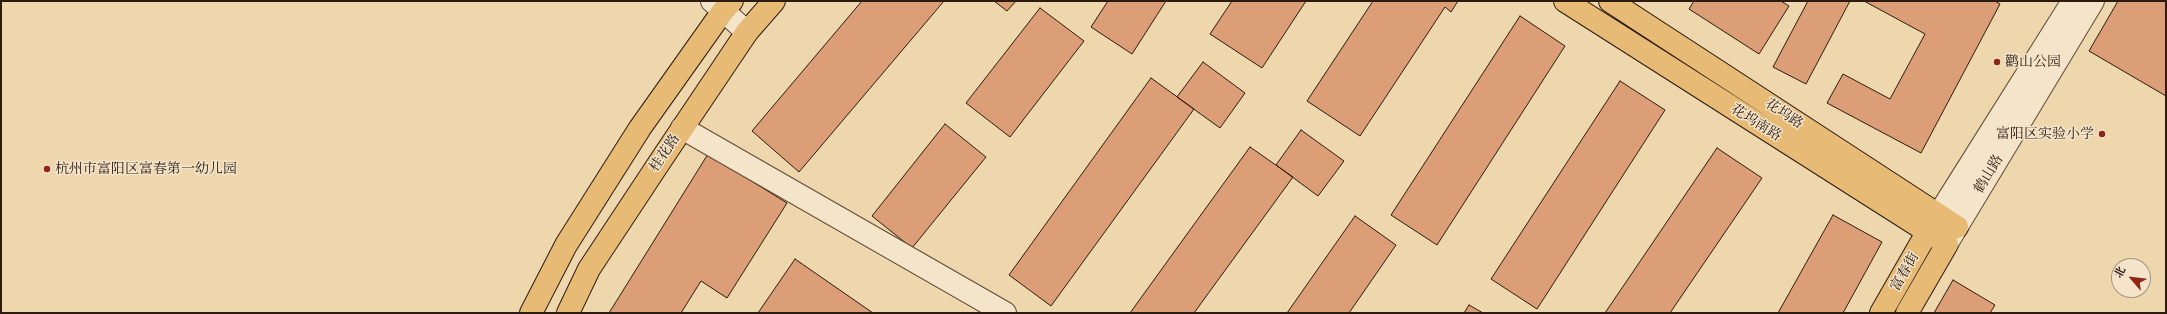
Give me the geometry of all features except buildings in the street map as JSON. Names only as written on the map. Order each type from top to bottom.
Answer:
[{"type":"main road","name":"桂花路","points":[[568,313],[589,269],[682,128],[747,32],[774,1]]},
{"type":"main road","name":"花坞南路","points":[[1565,1],[1934,223],[1952,236]]},
{"type":"main road","name":"花坞路","points":[[1610,1],[1934,223]]},
{"type":"main road","points":[[531,313],[566,245],[636,134],[722,4]]},
{"type":"main road","name":"富春街","points":[[1881,313],[1934,223]]},
{"type":"main road","points":[[1907,313],[1952,236]]},
{"type":"street","name":"鹤山路","points":[[1934,223],[2073,1]]},
{"type":"street","name":"鹤山路","points":[[1952,236],[2093,1]]},
{"type":"street","points":[[722,4],[747,32]]},
{"type":"street","points":[[682,128],[1004,313]]},
{"type":"place","name":"鹳山公园","points":[[1997,62]]},
{"type":"place","name":"富阳区实验小学","points":[[2102,134]]},
{"type":"place","name":"杭州市富阳区富春第一幼儿园","points":[[47,169]]}]
